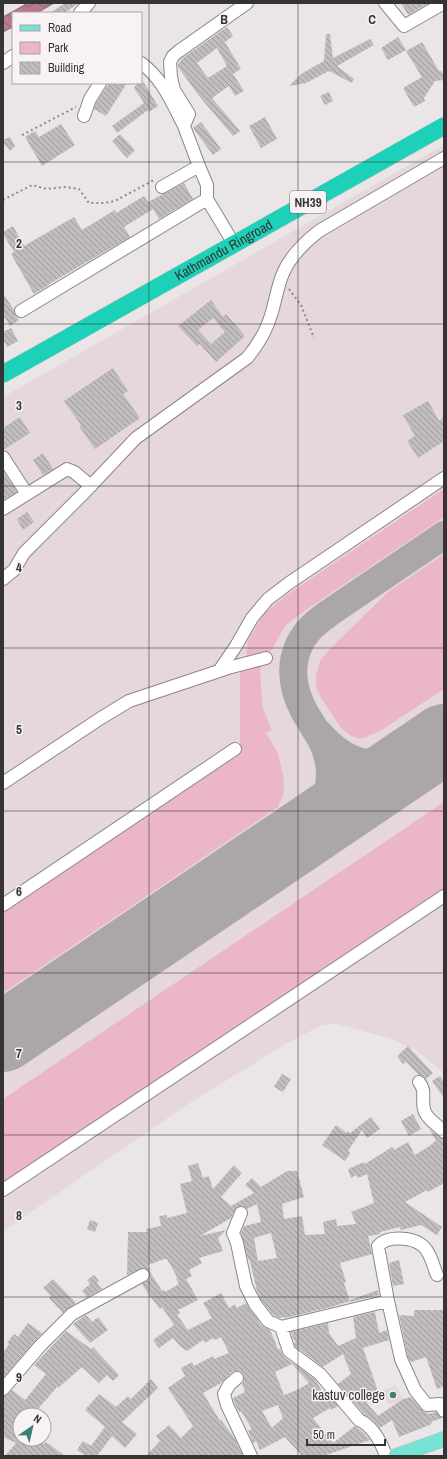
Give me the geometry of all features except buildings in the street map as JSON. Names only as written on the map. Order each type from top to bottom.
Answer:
[{"type":"highway","name":"Kathmandu Ringroad","points":[[3,374],[444,126]]},
{"type":"main road","points":[[396,1456],[415,1453],[444,1439]]},
{"type":"street","points":[[81,12],[89,3]]},
{"type":"street","points":[[184,126],[189,114],[174,90],[170,62],[173,56],[247,3]]},
{"type":"street","points":[[384,3],[404,26],[444,3]]},
{"type":"street","points":[[3,62],[12,57]]},
{"type":"street","points":[[142,64],[151,71],[165,89],[184,126],[207,185],[207,199],[234,244]]},
{"type":"street","points":[[84,116],[90,99],[99,84]]},
{"type":"street","points":[[3,579],[14,570],[24,553],[91,486],[136,438],[247,358],[257,346],[264,333],[284,271],[291,258],[308,240],[319,231],[444,158]]},
{"type":"street","points":[[162,187],[199,166]]},
{"type":"street","points":[[21,311],[207,199]]},
{"type":"street","points":[[3,457],[27,494]]},
{"type":"street","points":[[3,509],[67,469],[74,472],[91,486]]},
{"type":"street","points":[[219,671],[236,646],[252,618],[268,599],[289,583],[444,478]]},
{"type":"street","points":[[3,783],[129,701],[219,671],[266,658]]},
{"type":"street","points":[[3,905],[235,749]]},
{"type":"street","points":[[3,1190],[444,896]]},
{"type":"street","points":[[419,1082],[423,1087],[423,1104],[426,1114],[444,1132]]},
{"type":"street","points":[[241,1213],[233,1233],[237,1243],[246,1286],[255,1304],[268,1321],[281,1327],[388,1301]]},
{"type":"street","points":[[437,1275],[431,1258],[423,1246],[413,1241],[394,1238],[381,1242],[378,1246],[401,1359],[415,1390],[427,1405],[440,1404],[444,1411]]},
{"type":"street","points":[[3,1389],[40,1346],[72,1314],[143,1275]]},
{"type":"street","points":[[281,1327],[289,1350],[320,1374],[359,1420],[365,1422],[373,1431],[383,1447],[386,1456]]},
{"type":"street","points":[[237,1378],[229,1385],[224,1394],[226,1405],[251,1456]]},
{"type":"path","points":[[22,134],[90,99]]},
{"type":"path","points":[[3,200],[32,185],[47,189],[65,187],[79,189],[89,203],[115,201],[156,179],[162,187]]},
{"type":"path","points":[[278,286],[289,289],[294,294],[301,305],[314,338]]},
{"type":"shaded area","points":[[444,145],[444,1073],[416,1050],[392,1039],[334,1023],[320,1026],[287,1043],[185,1106],[3,1231],[3,397]]},
{"type":"shaded area","name":"kastuv college","points":[[396,1385],[403,1399],[389,1405],[382,1391]]},
{"type":"green space","points":[[444,489],[444,517],[303,612],[285,626],[271,651],[246,658],[248,640],[264,614],[285,596]]},
{"type":"green space","points":[[444,554],[444,689],[380,731],[361,739],[351,736],[341,728],[321,698],[316,687],[316,675],[320,661],[329,650],[388,592]]},
{"type":"green space","points":[[262,664],[260,672],[263,709],[272,730],[266,733],[278,753],[284,780],[284,792],[278,807],[3,993],[3,907],[240,749],[240,668]]},
{"type":"green space","points":[[444,802],[444,890],[3,1188],[3,1099]]},
{"type":"water","points":[[28,3],[54,3],[39,12],[12,12],[12,28],[3,32],[3,17]]},
{"type":"taxiway","points":[[317,825],[329,787],[330,771],[325,749],[304,711],[296,691],[293,670],[297,650],[308,631],[321,619],[444,535]]},
{"type":"taxiway","points":[[319,733],[330,745],[341,753],[353,759],[364,762],[377,764],[390,763],[419,756]]},
{"type":"runway","points":[[3,1037],[444,739]]},
{"type":"place","name":"kastuv college","points":[[393,1395]]}]
